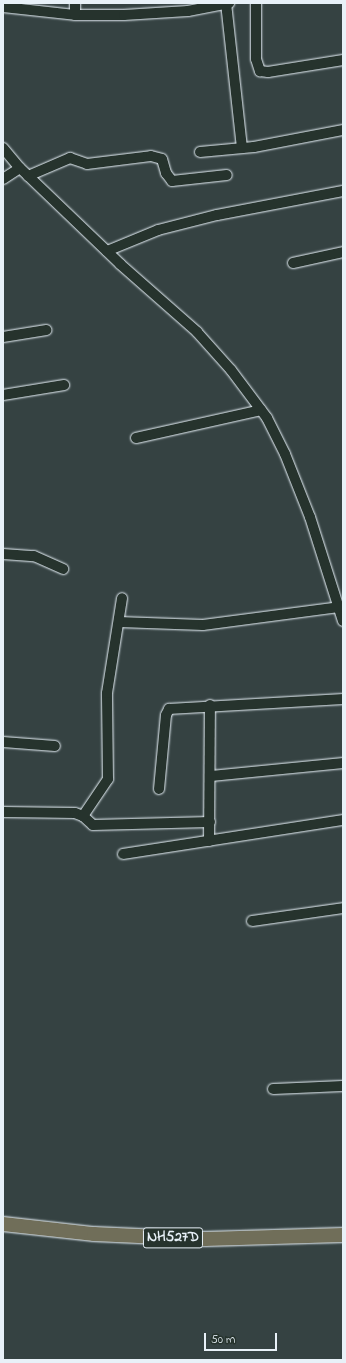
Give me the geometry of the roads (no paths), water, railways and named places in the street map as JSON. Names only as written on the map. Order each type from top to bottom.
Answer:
[{"type":"highway","name":"NH527D","points":[[3,1224],[94,1234],[205,1239],[343,1235]]},
{"type":"street","points":[[75,3],[75,15]]},
{"type":"street","points":[[256,3],[256,59],[260,71],[268,72],[343,60]]},
{"type":"street","points":[[3,7],[75,15],[172,12],[223,4],[242,148]]},
{"type":"street","points":[[200,152],[242,148],[343,130]]},
{"type":"street","points":[[3,148],[28,176],[196,332],[231,370],[261,410],[285,454],[310,517],[343,621]]},
{"type":"street","points":[[28,176],[70,158],[87,164],[151,156],[162,159],[166,173],[172,181],[227,175]]},
{"type":"street","points":[[3,179],[20,168]]},
{"type":"street","points":[[108,251],[158,230],[217,215],[343,191]]},
{"type":"street","points":[[293,263],[343,252]]},
{"type":"street","points":[[3,337],[46,330]]},
{"type":"street","points":[[3,395],[64,385]]},
{"type":"street","points":[[136,438],[261,410]]},
{"type":"street","points":[[3,554],[34,556],[64,569]]},
{"type":"street","points":[[83,816],[108,779],[107,694],[122,598]]},
{"type":"street","points":[[119,622],[203,625],[339,607]]},
{"type":"street","points":[[159,789],[167,711],[178,707],[343,699]]},
{"type":"street","points":[[209,841],[211,776],[210,705]]},
{"type":"street","points":[[3,742],[55,746]]},
{"type":"street","points":[[211,776],[343,763]]},
{"type":"street","points":[[3,812],[68,812],[83,816],[93,825],[210,822]]},
{"type":"street","points":[[123,854],[343,820]]},
{"type":"street","points":[[252,920],[343,908]]},
{"type":"street","points":[[273,1089],[343,1086]]}]
